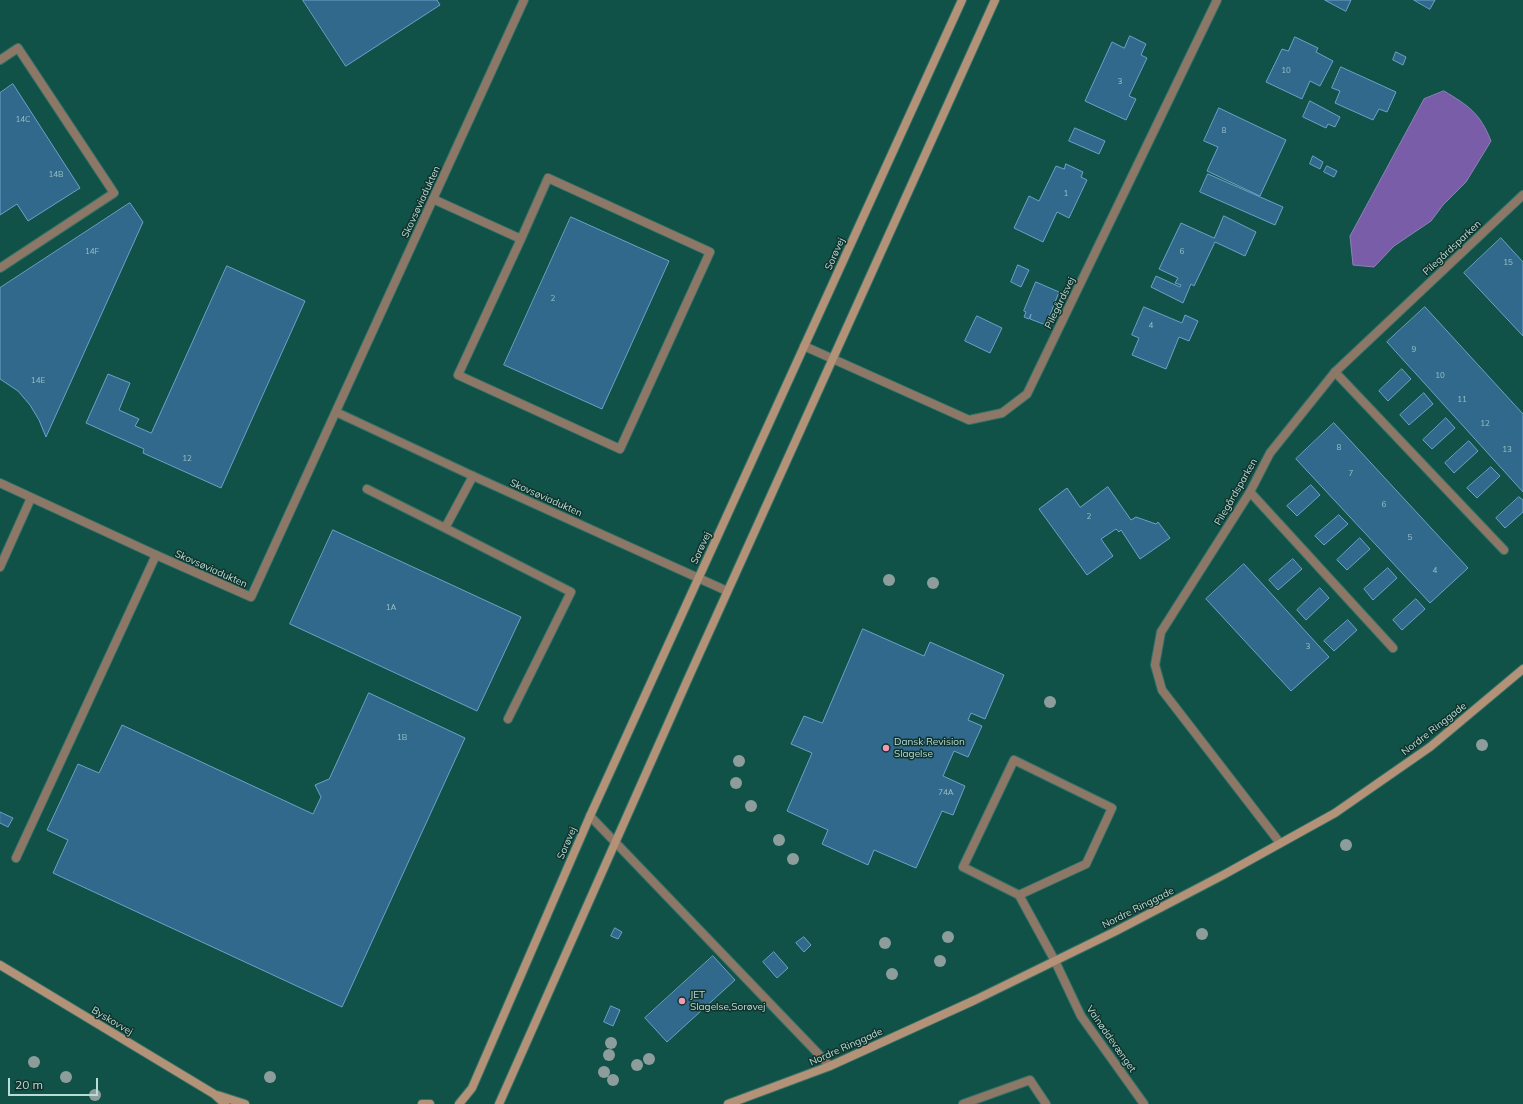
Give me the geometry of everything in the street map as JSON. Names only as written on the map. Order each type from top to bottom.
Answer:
[{"type":"street","name":"Skovsøviadukten","points":[[0,483],[156,556],[251,597],[524,0]]},
{"type":"street","name":"Sorøvej","points":[[458,1104],[472,1088],[590,816],[962,0]]},
{"type":"street","points":[[499,1104],[614,841],[995,0]]},
{"type":"street","name":"Pilegårdsvej","points":[[804,346],[834,358],[969,420],[1002,412],[1027,394],[1217,0]]},
{"type":"street","points":[[0,60],[18,48],[114,193],[0,268]]},
{"type":"street","points":[[548,178],[710,252],[620,449],[458,375],[521,239],[548,178]]},
{"type":"street","name":"Pilegårdsparken","points":[[1280,843],[1162,690],[1155,665],[1161,632],[1250,492],[1270,453],[1335,372],[1523,195]]},
{"type":"street","points":[[433,199],[521,239]]},
{"type":"street","points":[[1335,372],[1504,550]]},
{"type":"street","name":"Skovsøviadukten","points":[[336,412],[473,476],[727,590]]},
{"type":"street","points":[[445,528],[473,476]]},
{"type":"street","points":[[367,489],[571,592],[508,720]]},
{"type":"street","points":[[1250,492],[1393,648]]},
{"type":"street","points":[[0,567],[31,498]]},
{"type":"street","points":[[16,858],[156,556]]},
{"type":"street","name":"Nordre Ringgade","points":[[728,1104],[830,1066],[1055,961],[1166,905],[1280,843],[1335,812],[1430,748],[1523,669]]},
{"type":"street","points":[[1014,760],[1112,808],[1086,864],[1019,895],[963,867],[1014,760]]},
{"type":"street","points":[[590,816],[830,1066]]},
{"type":"street","name":"Valnøddevænget","points":[[1019,895],[1055,961],[1081,1016],[1143,1104]]},
{"type":"street","name":"Byskovvej","points":[[0,965],[214,1094],[225,1104]]},
{"type":"street","points":[[963,1104],[1030,1080],[1046,1104]]},
{"type":"street","name":"Byskovvej","points":[[214,1094],[245,1104]]},
{"type":"street","points":[[422,1104],[430,1104]]},
{"type":"shaded area","points":[[1444,91],[1473,111],[1483,123],[1491,141],[1466,182],[1443,205],[1431,221],[1394,246],[1374,267],[1353,265],[1350,236],[1424,99]]},
{"type":"building","points":[[303,0],[437,0],[440,5],[346,66]]},
{"type":"building","points":[[1325,0],[1351,0],[1346,11]]},
{"type":"building","points":[[1414,0],[1435,0],[1430,9]]},
{"type":"building","points":[[1130,36],[1146,44],[1141,55],[1147,58],[1129,96],[1136,99],[1126,120],[1085,101],[1112,42],[1124,48]]},
{"type":"building","points":[[1295,37],[1318,48],[1316,52],[1333,61],[1320,86],[1310,81],[1302,99],[1266,82],[1282,49],[1288,51]]},
{"type":"building","points":[[1396,52],[1406,57],[1403,65],[1393,60]]},
{"type":"building","points":[[1341,67],[1396,92],[1387,112],[1379,109],[1373,120],[1335,103],[1340,91],[1332,88]]},
{"type":"building","points":[[13,84],[80,188],[28,221],[17,204],[0,215],[0,93]]},
{"type":"building","points":[[1310,101],[1340,117],[1335,127],[1328,124],[1326,128],[1303,117]]},
{"type":"building","points":[[1219,108],[1286,140],[1260,196],[1207,171],[1218,147],[1204,141]]},
{"type":"building","points":[[1075,128],[1105,141],[1099,154],[1069,141]]},
{"type":"building","points":[[1313,156],[1323,162],[1320,169],[1310,164]]},
{"type":"building","points":[[1066,164],[1083,172],[1081,177],[1087,180],[1069,218],[1057,212],[1043,242],[1014,228],[1029,196],[1039,201],[1056,166],[1064,169]]},
{"type":"building","points":[[1327,166],[1337,171],[1334,177],[1324,172]]},
{"type":"building","points":[[1208,174],[1283,207],[1275,225],[1200,192]]},
{"type":"building","points":[[130,203],[143,222],[46,437],[39,420],[30,405],[18,391],[0,379],[0,288]]},
{"type":"building","points":[[1224,216],[1256,232],[1245,256],[1215,242],[1194,286],[1191,284],[1183,303],[1151,287],[1156,276],[1180,287],[1181,285],[1175,283],[1178,278],[1159,269],[1181,223],[1214,238]]},
{"type":"building","points":[[571,217],[669,261],[602,409],[504,365]]},
{"type":"building","points":[[1501,238],[1523,262],[1523,336],[1464,273]]},
{"type":"building","points":[[1018,265],[1029,270],[1021,287],[1011,282]]},
{"type":"building","points":[[227,266],[305,301],[221,488],[143,453],[144,449],[86,423],[108,374],[130,383],[119,410],[139,419],[135,426],[151,433]]},
{"type":"building","points":[[1036,282],[1059,292],[1046,325],[1030,319],[1031,314],[1029,319],[1024,317],[1026,312],[1024,311]]},
{"type":"building","points":[[1144,307],[1182,323],[1185,315],[1198,321],[1189,341],[1179,337],[1166,369],[1132,355],[1139,338],[1132,335]]},
{"type":"building","points":[[1425,307],[1523,414],[1523,492],[1387,342]]},
{"type":"building","points":[[977,316],[1002,328],[990,353],[965,341]]},
{"type":"building","points":[[1402,369],[1411,379],[1388,401],[1379,391]]},
{"type":"building","points":[[1424,393],[1433,404],[1409,425],[1400,415]]},
{"type":"building","points":[[1446,418],[1455,428],[1432,449],[1423,440]]},
{"type":"building","points":[[1334,423],[1468,568],[1430,603],[1296,459]]},
{"type":"building","points":[[1469,441],[1478,451],[1454,473],[1445,463]]},
{"type":"building","points":[[1491,467],[1500,476],[1477,498],[1467,488]]},
{"type":"building","points":[[1311,485],[1320,495],[1297,516],[1287,506]]},
{"type":"building","points":[[1108,487],[1131,520],[1136,517],[1156,524],[1158,522],[1170,538],[1140,559],[1121,530],[1119,532],[1116,529],[1101,539],[1113,556],[1087,575],[1039,509],[1067,488],[1080,507]]},
{"type":"building","points":[[1519,497],[1523,500],[1523,512],[1505,528],[1496,518]]},
{"type":"building","points":[[1339,515],[1348,524],[1324,545],[1315,536]]},
{"type":"building","points":[[333,530],[521,617],[477,711],[290,624]]},
{"type":"building","points":[[1360,538],[1370,549],[1347,570],[1337,560]]},
{"type":"building","points":[[1293,559],[1302,569],[1278,590],[1269,580]]},
{"type":"building","points":[[1244,564],[1329,657],[1291,691],[1206,599]]},
{"type":"building","points":[[1388,568],[1397,578],[1373,600],[1364,589]]},
{"type":"building","points":[[1320,588],[1329,598],[1306,620],[1297,610]]},
{"type":"building","points":[[1416,599],[1425,609],[1402,630],[1393,620]]},
{"type":"building","points":[[1348,620],[1357,630],[1334,651],[1324,641]]},
{"type":"building","name":"Dansk Revision Slagelse","points":[[863,629],[924,656],[930,642],[1004,675],[985,719],[971,713],[968,720],[982,726],[968,757],[954,751],[943,776],[965,786],[953,815],[942,811],[916,868],[874,850],[868,865],[822,844],[828,830],[787,811],[812,753],[791,744],[804,716],[822,723]]},
{"type":"building","points":[[369,693],[465,738],[342,1007],[53,873],[68,840],[47,830],[78,764],[99,773],[122,725],[313,814],[321,797],[315,785],[329,779]]},
{"type":"building","points":[[0,812],[13,818],[8,827],[0,823]]},
{"type":"building","points":[[615,928],[622,932],[618,939],[611,936]]},
{"type":"building","points":[[804,937],[811,945],[804,952],[796,943]]},
{"type":"building","points":[[774,952],[788,968],[777,978],[763,962]]},
{"type":"building","points":[[713,956],[735,980],[667,1042],[645,1018]]},
{"type":"building","points":[[611,1006],[620,1010],[613,1026],[604,1022]]},
{"type":"place","name":"Dansk Revision Slagelse","points":[[886,748]]},
{"type":"place","name":"JET Slagelse,Sorøvej","points":[[682,1001]]}]
